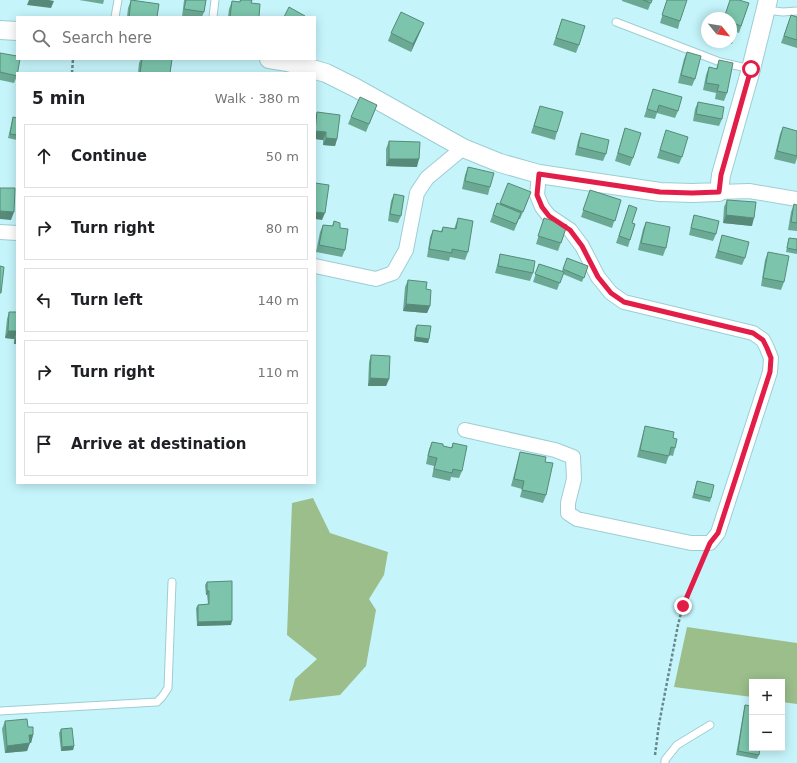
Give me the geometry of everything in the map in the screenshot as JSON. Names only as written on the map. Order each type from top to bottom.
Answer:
[{"type":"street","points":[[719,192],[723,168],[751,69],[767,5]]},
{"type":"street","points":[[0,30],[16,31]]},
{"type":"street","points":[[275,60],[288,62],[326,74],[356,88],[463,148],[500,163],[539,174],[660,192],[692,193],[749,191],[797,199]]},
{"type":"street","points":[[316,266],[376,279],[393,273],[406,250],[417,193],[427,178],[463,148]]},
{"type":"street","points":[[465,430],[555,450],[573,457],[574,479],[568,503],[568,513],[577,519],[691,543],[710,543],[718,533],[770,372],[771,358],[765,344],[763,340],[753,333],[624,302],[611,293],[598,277],[582,246],[570,230],[549,216],[542,207],[537,195],[539,174]]},
{"type":"street","points":[[0,232],[16,233]]},
{"type":"lane","points":[[115,16],[118,0]]},
{"type":"lane","points":[[213,16],[215,0]]},
{"type":"lane","points":[[767,5],[782,12],[797,12]]},
{"type":"lane","points":[[616,22],[720,62],[751,69]]},
{"type":"lane","points":[[0,711],[157,702],[162,698],[168,688],[172,582]]},
{"type":"lane","points":[[665,763],[665,760],[677,745],[710,726]]},
{"type":"path","points":[[72,72],[73,60]]},
{"type":"path","points":[[655,755],[678,625],[683,606],[710,543]]},
{"type":"green space","points":[[313,498],[330,533],[388,552],[384,575],[369,599],[376,610],[366,666],[340,695],[289,701],[295,679],[317,659],[287,635],[292,503]]},
{"type":"green space","points":[[687,627],[797,643],[797,704],[785,702],[785,679],[749,679],[749,697],[674,687]]},
{"type":"building","points":[[131,0],[159,4],[157,16],[129,16]]},
{"type":"building","points":[[186,0],[206,0],[204,12],[184,9]]},
{"type":"building","points":[[241,0],[252,0],[251,3],[260,4],[259,16],[230,16],[232,1],[240,2]]},
{"type":"building","points":[[643,0],[652,0],[651,3]]},
{"type":"building","points":[[667,0],[687,0],[680,21],[662,15]]},
{"type":"building","points":[[730,0],[739,0],[749,3],[741,26],[737,24],[737,12],[726,12]]},
{"type":"building","points":[[289,7],[305,16],[284,16]]},
{"type":"building","points":[[401,12],[424,23],[413,44],[391,33]]},
{"type":"building","points":[[791,15],[797,17],[797,40],[784,36]]},
{"type":"building","points":[[562,19],[585,26],[579,45],[556,38]]},
{"type":"building","points":[[687,52],[701,56],[695,79],[681,75]]},
{"type":"building","points":[[0,53],[16,56],[16,60],[20,60],[16,76],[0,72]]},
{"type":"building","points":[[142,60],[172,60],[170,72],[140,72]]},
{"type":"building","points":[[719,60],[733,63],[727,93],[717,91],[719,85],[706,83],[709,67],[717,69]]},
{"type":"building","points":[[653,89],[682,97],[678,111],[659,105],[657,112],[647,109]]},
{"type":"building","points":[[360,97],[377,105],[369,124],[351,117]]},
{"type":"building","points":[[698,102],[724,107],[722,119],[696,114]]},
{"type":"building","points":[[540,106],[563,112],[557,132],[534,126]]},
{"type":"building","points":[[317,112],[340,115],[337,139],[326,138],[326,132],[316,131]]},
{"type":"building","points":[[13,117],[16,118],[16,135],[10,134]]},
{"type":"building","points":[[783,127],[797,131],[797,156],[777,151]]},
{"type":"building","points":[[625,128],[641,133],[633,158],[618,153]]},
{"type":"building","points":[[666,130],[688,137],[682,157],[660,150]]},
{"type":"building","points":[[581,133],[609,140],[606,154],[578,147]]},
{"type":"building","points":[[389,141],[420,142],[419,159],[389,159]]},
{"type":"building","points":[[468,167],[494,173],[490,187],[465,181]]},
{"type":"building","points":[[316,183],[329,185],[325,213],[316,212]]},
{"type":"building","points":[[508,183],[531,192],[523,212],[500,203]]},
{"type":"building","points":[[0,188],[15,188],[14,212],[0,211]]},
{"type":"building","points":[[590,190],[621,200],[615,221],[583,210]]},
{"type":"building","points":[[394,194],[404,196],[401,216],[390,214]]},
{"type":"building","points":[[727,200],[756,202],[754,218],[726,215]]},
{"type":"building","points":[[497,203],[521,213],[516,224],[493,215]]},
{"type":"building","points":[[794,204],[797,205],[797,223],[791,222]]},
{"type":"building","points":[[629,205],[637,208],[632,223],[635,224],[630,240],[619,236]]},
{"type":"building","points":[[694,215],[719,221],[716,234],[691,228]]},
{"type":"building","points":[[458,218],[473,221],[468,252],[452,249],[452,253],[429,249],[433,230],[442,232],[443,227],[456,229]]},
{"type":"building","points":[[544,218],[567,225],[561,243],[538,236]]},
{"type":"building","points":[[334,221],[340,223],[340,228],[348,229],[345,250],[319,245],[323,225],[333,226]]},
{"type":"building","points":[[646,222],[670,227],[666,248],[641,243]]},
{"type":"building","points":[[722,235],[749,242],[745,258],[718,251]]},
{"type":"building","points":[[789,238],[797,239],[797,250],[787,248]]},
{"type":"building","points":[[768,252],[789,256],[784,282],[763,278]]},
{"type":"building","points":[[500,254],[535,261],[533,273],[498,266]]},
{"type":"building","points":[[567,258],[588,266],[584,278],[563,269]]},
{"type":"building","points":[[539,264],[564,272],[560,283],[535,274]]},
{"type":"building","points":[[0,266],[4,267],[1,293],[0,293]]},
{"type":"building","points":[[408,280],[427,282],[426,289],[431,290],[430,306],[406,304]]},
{"type":"building","points":[[9,312],[16,312],[16,331],[8,331]]},
{"type":"building","points":[[417,325],[431,326],[429,339],[415,337]]},
{"type":"building","points":[[371,355],[390,356],[389,379],[370,378]]},
{"type":"building","points":[[645,426],[674,432],[673,438],[677,439],[675,448],[671,447],[669,456],[640,450]]},
{"type":"building","points":[[432,442],[443,444],[443,446],[452,448],[453,443],[467,446],[462,471],[453,469],[452,473],[434,469],[437,458],[428,456]]},
{"type":"building","points":[[520,452],[546,457],[545,462],[553,463],[546,495],[522,490],[524,481],[514,479]]},
{"type":"building","points":[[697,481],[714,485],[711,498],[694,494]]},
{"type":"building","points":[[232,581],[232,621],[198,622],[198,605],[209,604],[207,582]]},
{"type":"building","points":[[745,705],[749,706],[749,751],[760,751],[759,755],[738,751]]},
{"type":"building","points":[[27,719],[28,727],[33,727],[33,735],[29,735],[30,743],[7,746],[5,721]]},
{"type":"building","points":[[72,728],[74,746],[62,747],[61,729]]},
{"type":"route","points":[[683,606],[710,543],[718,533],[770,372],[771,358],[763,340],[753,333],[624,302],[611,293],[598,277],[582,246],[570,230],[549,216],[542,207],[537,195],[539,174],[660,192],[719,192],[721,175],[751,69]]}]
